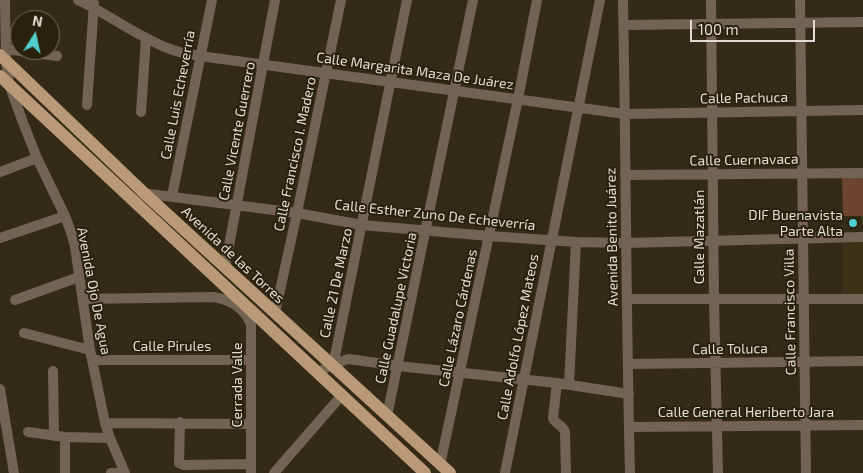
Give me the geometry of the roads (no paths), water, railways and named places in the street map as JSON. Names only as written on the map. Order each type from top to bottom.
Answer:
[{"type":"main road","name":"Avenida de las Torres","points":[[4,55],[144,193],[445,469]]},
{"type":"main road","name":"Avenida de las Torres","points":[[4,80],[425,473]]},
{"type":"street","name":"Avenida Ojo De Agua","points":[[5,0],[4,80],[71,232],[75,247],[91,355],[105,423],[125,473]]},
{"type":"street","name":"Calle Margarita Maza De Juárez","points":[[78,0],[94,4],[146,38],[171,49],[200,56],[625,114]]},
{"type":"street","name":"Calle Luis Echeverría","points":[[172,196],[212,0]]},
{"type":"street","name":"Calle Vicente Guerrero","points":[[225,267],[275,0]]},
{"type":"street","name":"Calle Francisco I. Madero","points":[[275,313],[341,0]]},
{"type":"street","name":"Calle 21 De Marzo","points":[[333,366],[407,0]]},
{"type":"street","name":"Calle Guadalupe Victoria","points":[[387,416],[473,0]]},
{"type":"street","name":"Calle Lázaro Cárdenas","points":[[445,469],[461,372],[537,0]]},
{"type":"street","name":"Calle Adolfo López Mateos","points":[[505,473],[600,0]]},
{"type":"street","name":"Avenida Benito Juárez","points":[[623,0],[626,175],[625,242],[630,473]]},
{"type":"street","name":"Calle Mazatlán","points":[[711,0],[713,241],[718,473]]},
{"type":"street","name":"Calle Francisco Villa","points":[[800,0],[806,473]]},
{"type":"street","points":[[87,105],[94,4]]},
{"type":"street","points":[[624,25],[863,22]]},
{"type":"street","points":[[141,112],[146,38]]},
{"type":"street","name":"Calle Pachuca","points":[[625,114],[863,110]]},
{"type":"street","points":[[0,172],[38,158]]},
{"type":"street","name":"Calle Cuernavaca","points":[[626,175],[863,173]]},
{"type":"street","name":"Calle Esther Zuno De Echeverría","points":[[123,192],[237,204],[362,225],[576,242],[863,237]]},
{"type":"street","points":[[0,238],[65,216]]},
{"type":"street","points":[[569,385],[576,242]]},
{"type":"street","points":[[15,300],[79,277]]},
{"type":"street","name":"Cerrada Valle","points":[[83,299],[214,297],[224,299],[243,310],[251,325],[251,468]]},
{"type":"street","points":[[626,300],[863,299]]},
{"type":"street","name":"Calle Pirules","points":[[24,333],[91,355],[251,360]]},
{"type":"street","points":[[317,372],[349,359],[557,383],[629,394]]},
{"type":"street","name":"Calle Toluca","points":[[628,364],[863,362]]},
{"type":"street","points":[[53,371],[54,436]]},
{"type":"street","points":[[557,383],[553,418],[554,421],[562,426],[565,432],[566,473]]},
{"type":"street","points":[[0,389],[14,473]]},
{"type":"street","points":[[274,473],[342,395]]},
{"type":"street","points":[[105,423],[180,422],[251,424]]},
{"type":"street","points":[[180,422],[179,464],[251,468]]},
{"type":"street","name":"Calle General Heriberto Jara","points":[[629,427],[863,425]]},
{"type":"street","points":[[28,432],[65,437],[110,438]]},
{"type":"street","points":[[65,437],[65,473]]},
{"type":"street","points":[[111,473],[125,473]]},
{"type":"place","name":"DIF Buenavista Parte Alta","points":[[853,223]]}]
